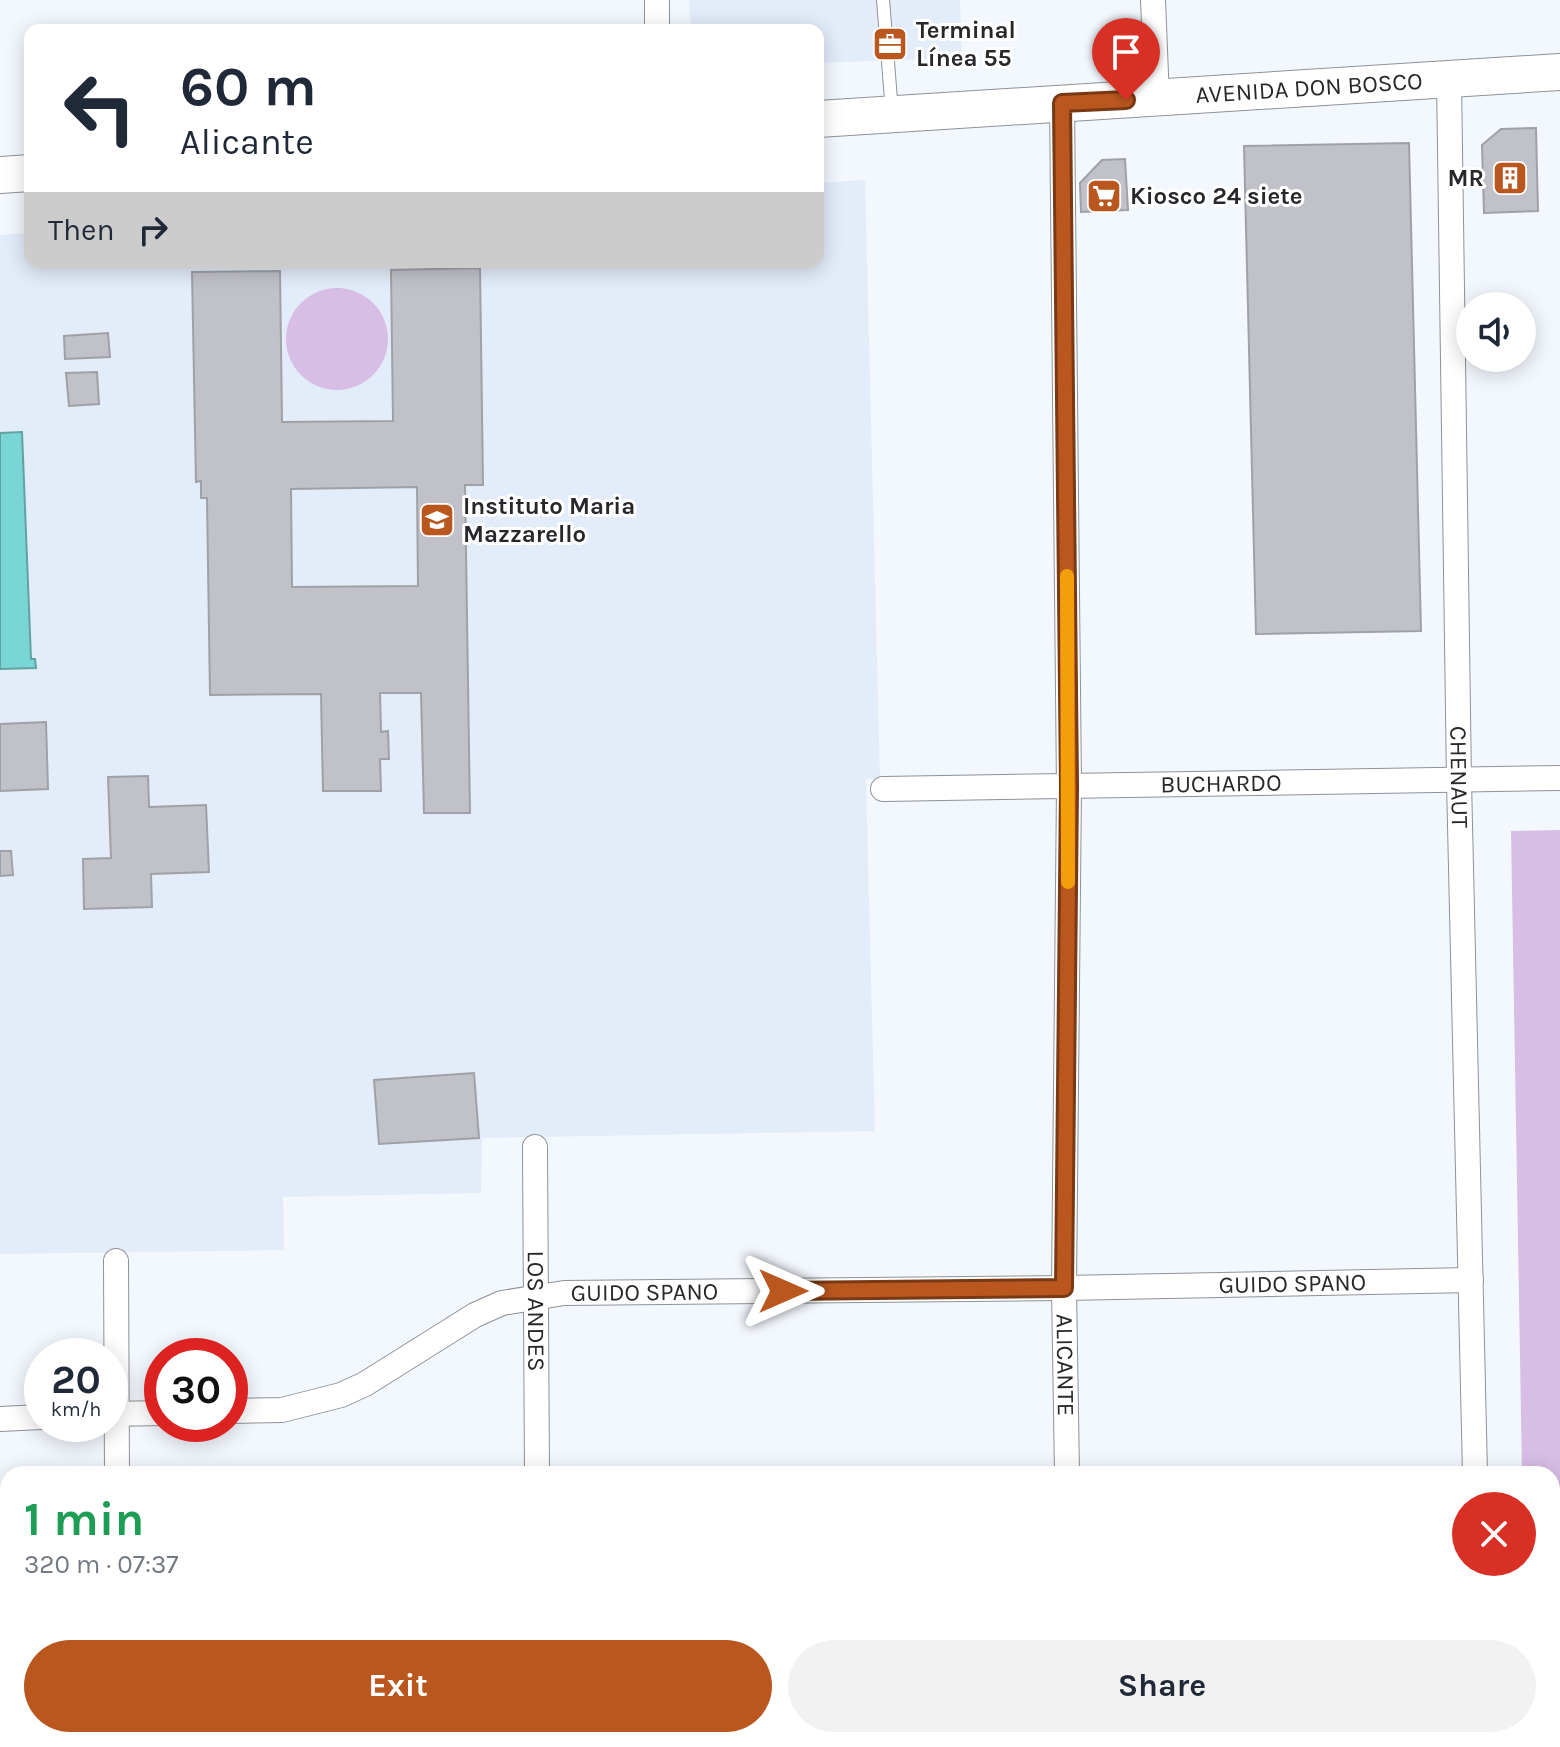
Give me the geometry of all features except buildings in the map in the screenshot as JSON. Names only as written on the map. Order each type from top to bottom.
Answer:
[{"type":"main road","name":"AVENIDA DON BOSCO","points":[[824,119],[1560,72]]},
{"type":"main road","points":[[0,175],[24,173]]},
{"type":"street","points":[[657,0],[657,24]]},
{"type":"street","points":[[1153,0],[1157,99]]},
{"type":"street","name":"CHENAUT","points":[[1449,79],[1459,781],[1475,1466]]},
{"type":"street","name":"ALICANTE","points":[[1062,103],[1069,787],[1064,1288],[1067,1466]]},
{"type":"street","name":"BUCHARDO","points":[[883,789],[1560,778]]},
{"type":"street","name":"LOS ANDES","points":[[535,1147],[537,1466]]},
{"type":"street","points":[[114,1338],[116,1261]]},
{"type":"street","name":"GUIDO SPANO","points":[[248,1411],[282,1410],[341,1395],[365,1384],[475,1315],[502,1303],[564,1293],[1471,1280]]},
{"type":"street","points":[[0,1419],[24,1418]]},
{"type":"street","points":[[115,1442],[116,1466]]},
{"type":"lane","points":[[883,0],[892,113]]},
{"type":"shaded area","name":"Terminal Línea 55","points":[[689,0],[960,0],[962,58],[824,63],[824,24],[691,24]]},
{"type":"shaded area","name":"Instituto Maria Mazzarello","points":[[865,180],[880,779],[866,779],[875,1134],[874,1131],[482,1138],[481,1193],[283,1197],[284,1250],[0,1254],[0,235],[24,233],[24,268],[824,268],[824,183]]},
{"type":"shaded area","points":[[337,288],[366,296],[380,310],[388,339],[380,368],[366,382],[337,390],[308,382],[294,368],[286,339],[294,310],[308,296]]},
{"type":"shaded area","points":[[1560,830],[1560,1466],[1522,1466],[1511,831]]},
{"type":"water","points":[[22,432],[31,659],[35,659],[36,668],[0,669],[0,433]]},
{"type":"slow traffic","points":[[1067,576],[1068,882]]},
{"type":"place","name":"Terminal Línea 55","points":[[890,44]]},
{"type":"place","name":"MR","points":[[1510,178]]},
{"type":"place","name":"Kiosco 24 siete","points":[[1104,196]]},
{"type":"place","name":"Instituto Maria Mazzarello","points":[[437,520]]},
{"type":"route","points":[[783,1291],[1064,1288],[1069,787],[1062,103],[1126,100]]}]
